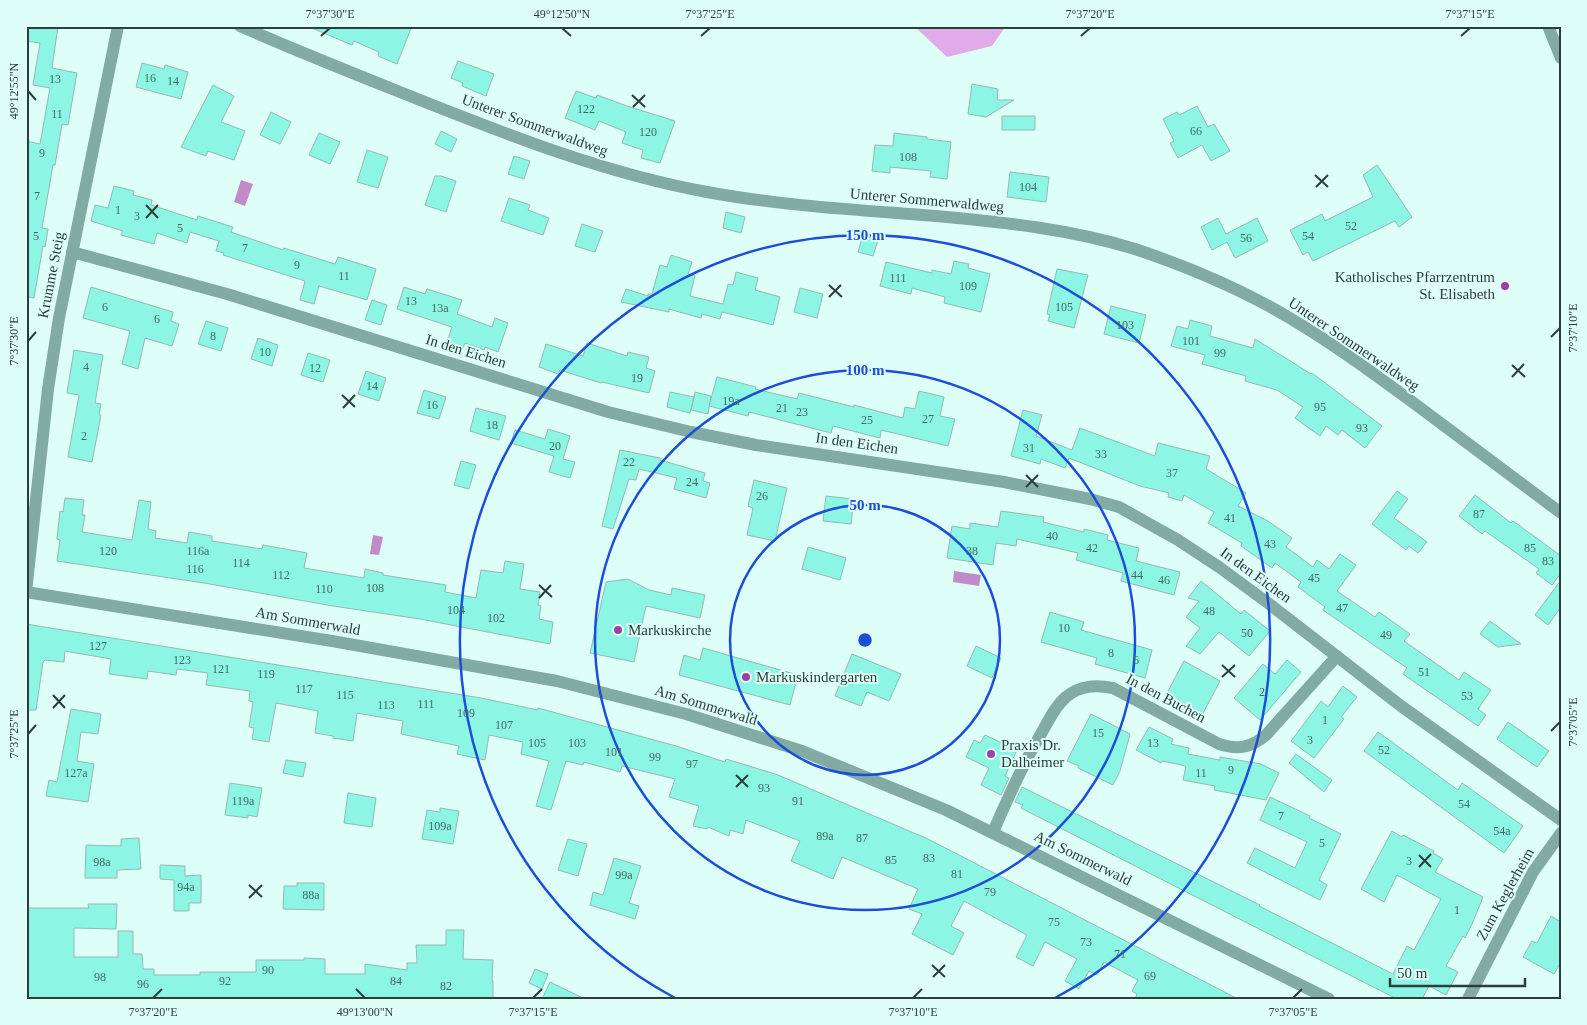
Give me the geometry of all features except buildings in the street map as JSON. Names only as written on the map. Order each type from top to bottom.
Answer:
[{"type":"street","name":"Krumme Steig","points":[[26,592],[48,389],[59,318],[118,26]]},
{"type":"street","name":"Unterer Sommerwaldweg","points":[[240,26],[497,130],[624,173],[666,184],[796,205],[997,222],[1045,228],[1134,249],[1176,264],[1266,304],[1316,334],[1382,380],[1561,514]]},
{"type":"street","points":[[1548,26],[1561,58]]},
{"type":"street","name":"In den Eichen","points":[[72,252],[227,294],[608,412],[756,445],[1004,482],[1090,499],[1119,507],[1146,521],[1202,556],[1268,603],[1401,706],[1561,820]]},
{"type":"street","name":"Am Sommerwald","points":[[26,592],[342,643],[557,681],[686,714],[802,751],[904,792],[993,832],[1329,999]]},
{"type":"street","name":"In den Buchen","points":[[993,832],[1033,747],[1054,710],[1066,697],[1078,689],[1096,685],[1113,688],[1219,744],[1228,747],[1246,746],[1257,743],[1266,735],[1337,656]]},
{"type":"street","name":"Zum Keglerheim","points":[[1468,999],[1533,872],[1561,833]]},
{"type":"shaded area","points":[[914,26],[1006,26],[992,46],[947,57]]},
{"type":"shaded area","points":[[241,180],[253,184],[245,206],[234,202]]},
{"type":"shaded area","points":[[373,535],[383,537],[379,555],[370,554]]},
{"type":"shaded area","points":[[954,571],[981,575],[979,586],[953,582]]},
{"type":"place","name":"Katholisches Pfarrzentrum St. Elisabeth","points":[[1505,286]]},
{"type":"place","name":"Markuskirche","points":[[618,630]]},
{"type":"place","name":"Markuskindergarten","points":[[746,677]]},
{"type":"place","name":"Praxis Dr. Dalheimer","points":[[991,754]]}]
